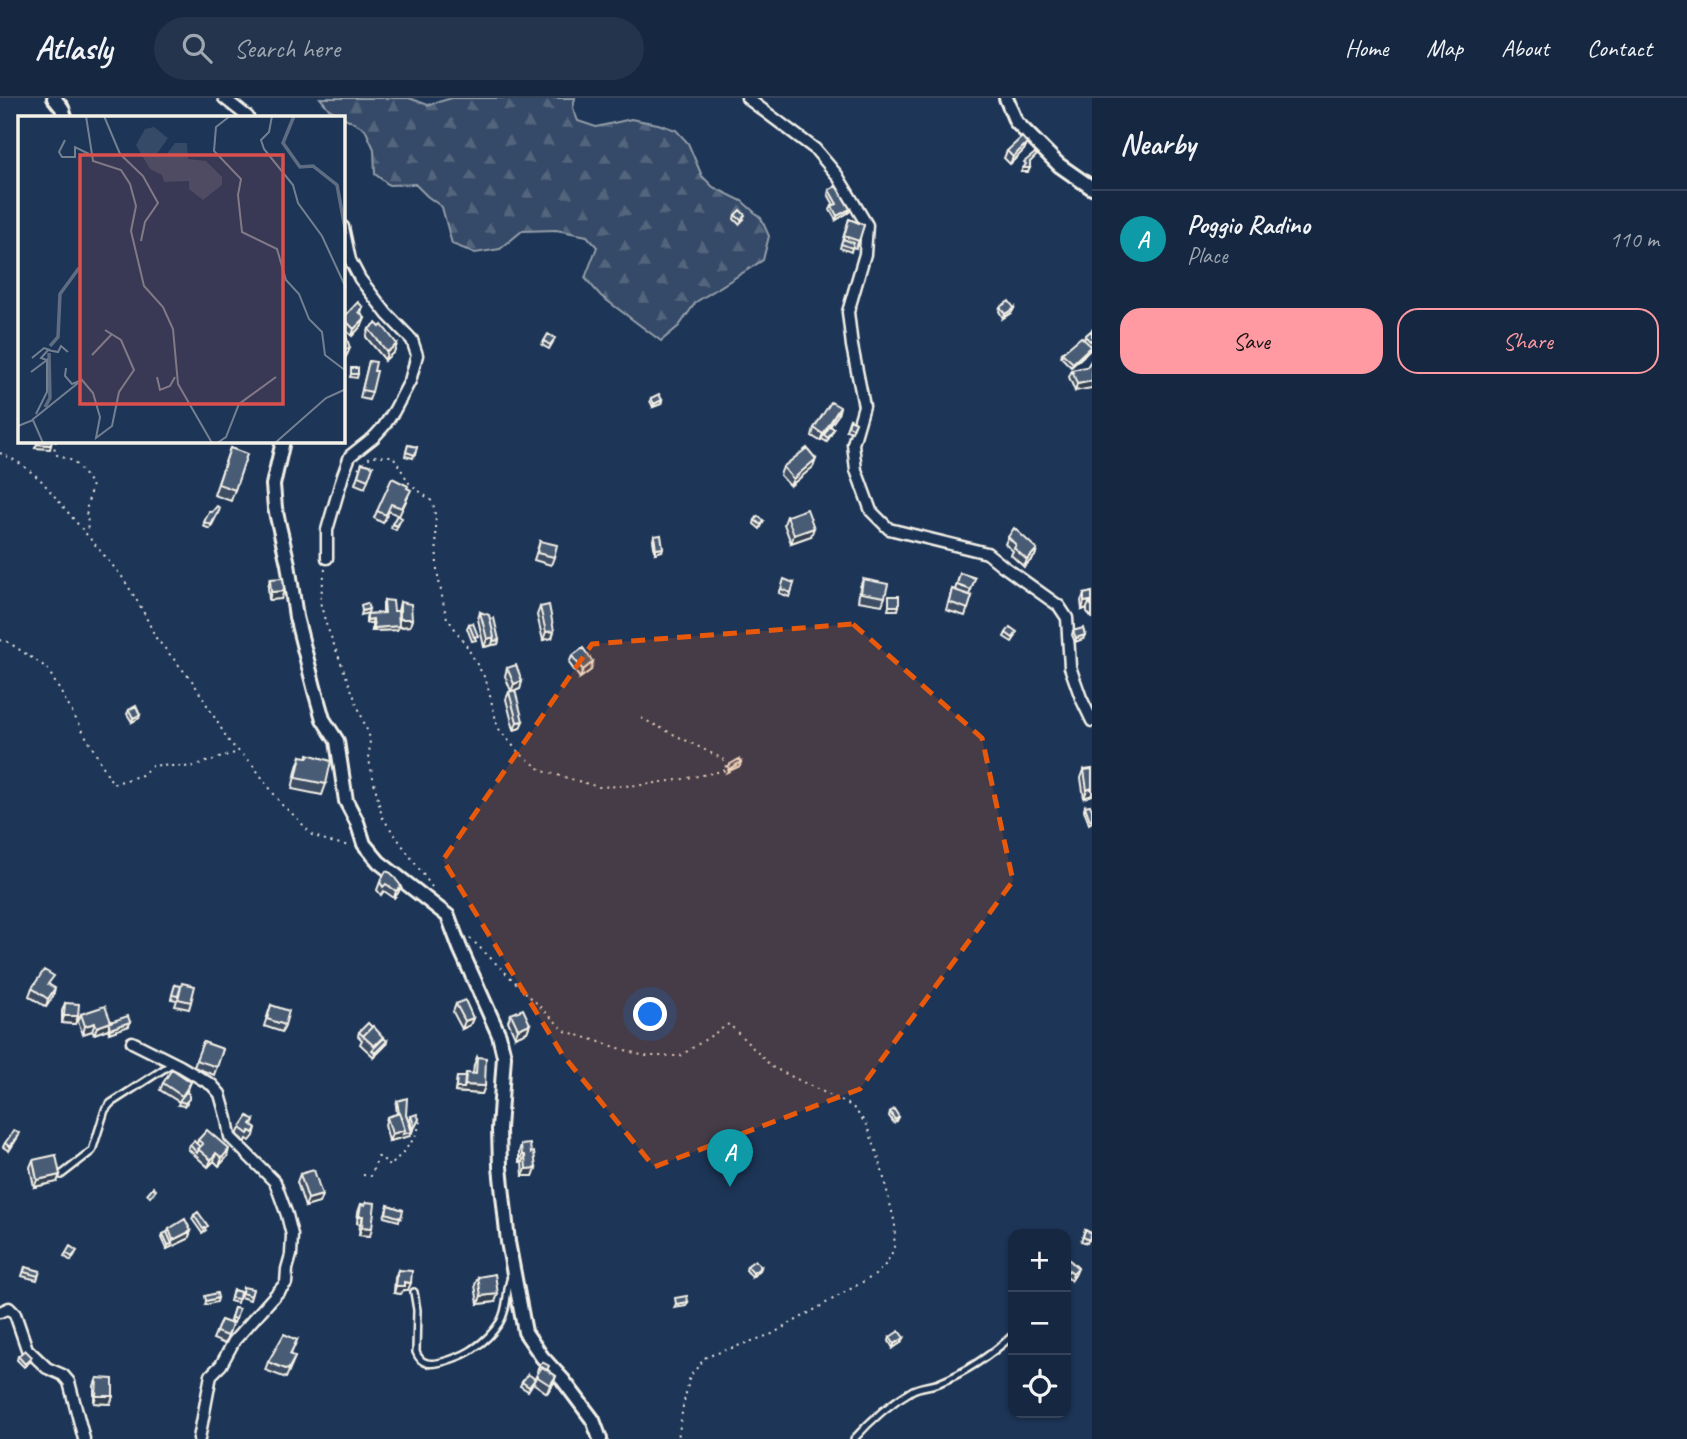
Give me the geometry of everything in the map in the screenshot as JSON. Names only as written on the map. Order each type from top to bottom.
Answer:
[{"type":"street","points":[[54,98],[65,116]]},
{"type":"street","points":[[224,98],[247,116]]},
{"type":"street","points":[[747,98],[815,149],[837,175],[867,225],[865,254],[848,312],[864,406],[853,444],[856,470],[871,511],[889,530],[987,553],[1059,606],[1067,618],[1070,667],[1092,721]]},
{"type":"street","points":[[1006,98],[1016,122],[1059,165],[1092,188]]},
{"type":"street","points":[[327,558],[327,530],[350,456],[374,437],[389,419],[410,381],[417,355],[412,340],[387,314],[360,279],[350,260],[345,236]]},
{"type":"street","points":[[282,443],[272,485],[275,508],[288,564],[296,617],[315,691],[323,719],[337,741],[346,802],[357,822],[364,844],[379,862],[448,916],[499,1035],[504,1056],[499,1129],[500,1167],[508,1242],[525,1332],[593,1420],[600,1439]]},
{"type":"street","points":[[132,1042],[212,1085],[220,1094],[228,1119],[230,1137],[275,1182],[292,1235],[286,1283],[234,1341],[221,1365],[211,1374],[199,1439]]},
{"type":"street","points":[[0,1312],[9,1308],[15,1314],[27,1349],[47,1368],[63,1375],[69,1382],[84,1439]]},
{"type":"lane","points":[[61,1175],[92,1151],[105,1110],[111,1102],[173,1063]]},
{"type":"lane","points":[[414,1292],[417,1310],[416,1352],[419,1358],[428,1364],[439,1363],[470,1351],[492,1333],[506,1308],[508,1284],[514,1271]]},
{"type":"lane","points":[[854,1439],[879,1413],[904,1396],[969,1367],[1008,1340]]},
{"type":"path","points":[[55,443],[57,455],[74,461],[92,484],[86,511],[87,534]]},
{"type":"path","points":[[0,453],[18,462],[40,479],[123,578],[156,638],[193,682],[230,743],[252,764],[282,805],[312,835],[353,847]]},
{"type":"path","points":[[357,470],[371,456],[393,456],[409,483],[433,502],[437,571],[446,616],[486,680],[498,728],[520,753],[544,771],[599,788],[642,785],[727,770],[723,759],[637,716]]},
{"type":"path","points":[[327,558],[320,602],[370,738],[369,760],[382,817],[437,895]]},
{"type":"path","points":[[0,640],[8,642],[47,668],[113,784],[142,775],[153,765],[191,767],[239,752]]},
{"type":"path","points":[[467,935],[565,1031],[644,1056],[680,1056],[729,1024],[772,1067],[852,1106],[867,1125],[880,1162],[895,1224],[894,1250],[886,1264],[875,1275],[772,1334],[706,1357],[690,1376],[678,1439]]},
{"type":"path","points":[[363,1175],[371,1176],[378,1157],[382,1157],[387,1165],[391,1166],[419,1131],[420,1117]]},
{"type":"highlighted area","points":[[853,624],[982,738],[1013,881],[860,1089],[654,1167],[562,1054],[443,860],[592,644]]},
{"type":"green space","points":[[320,98],[409,98],[428,105],[452,98],[575,98],[573,108],[578,121],[596,127],[631,119],[676,130],[688,143],[702,176],[713,187],[742,201],[761,218],[769,236],[763,260],[696,302],[679,326],[661,341],[601,296],[585,278],[597,247],[587,236],[556,230],[522,231],[500,249],[475,253],[452,244],[442,207],[415,184],[389,185],[375,174],[374,149],[365,129],[329,109]]},
{"type":"building","points":[[1022,137],[1027,143],[1013,157],[1007,151]]},
{"type":"building","points":[[1035,153],[1037,155],[1030,162],[1030,168],[1023,168],[1026,164],[1024,162]]},
{"type":"building","points":[[836,186],[850,209],[837,216],[832,206],[837,204],[829,190]]},
{"type":"building","points":[[740,210],[745,215],[741,220],[735,215]]},
{"type":"building","points":[[849,219],[864,225],[859,241],[844,236]]},
{"type":"building","points":[[843,239],[854,243],[852,248],[841,244]]},
{"type":"building","points":[[1009,301],[1014,308],[1005,314],[1000,307]]},
{"type":"building","points":[[358,302],[363,307],[359,312],[365,318],[354,329],[345,320],[345,316]]},
{"type":"building","points":[[376,323],[380,327],[382,325],[397,344],[387,352],[369,329]]},
{"type":"building","points":[[1092,330],[1092,339],[1090,341],[1085,336]]},
{"type":"building","points":[[548,334],[555,338],[550,345],[544,341]]},
{"type":"building","points":[[345,336],[346,336],[350,348],[345,349]]},
{"type":"building","points":[[1081,337],[1091,346],[1073,363],[1062,353]]},
{"type":"building","points":[[1092,359],[1092,381],[1077,384],[1072,370],[1087,367]]},
{"type":"building","points":[[369,361],[376,362],[374,371],[377,371],[372,392],[362,390]]},
{"type":"building","points":[[351,368],[358,368],[358,374],[351,374]]},
{"type":"building","points":[[659,394],[662,400],[654,404],[651,398]]},
{"type":"building","points":[[831,402],[840,407],[823,434],[814,428]]},
{"type":"building","points":[[850,419],[856,422],[853,428],[848,426]]},
{"type":"building","points":[[830,426],[834,429],[828,438],[824,435]]},
{"type":"building","points":[[408,445],[417,447],[415,455],[406,452]]},
{"type":"building","points":[[230,448],[247,454],[235,490],[218,484]]},
{"type":"building","points":[[807,448],[816,459],[793,479],[783,467]]},
{"type":"building","points":[[362,463],[373,466],[368,480],[358,476]]},
{"type":"building","points":[[392,478],[411,490],[402,508],[391,504],[386,515],[377,511]]},
{"type":"building","points":[[217,506],[220,508],[211,525],[204,522],[209,512]]},
{"type":"building","points":[[807,509],[814,528],[794,535],[787,516]]},
{"type":"building","points":[[397,515],[402,518],[397,526],[392,524]]},
{"type":"building","points":[[758,516],[764,521],[761,525],[755,520]]},
{"type":"building","points":[[1014,528],[1037,549],[1027,560],[1014,548],[1016,545],[1008,537]]},
{"type":"building","points":[[661,535],[663,548],[656,549],[654,536]]},
{"type":"building","points":[[540,541],[557,545],[554,557],[537,553]]},
{"type":"building","points":[[960,573],[975,578],[971,590],[957,585]]},
{"type":"building","points":[[283,578],[284,591],[271,592],[270,579]]},
{"type":"building","points":[[784,579],[794,583],[791,593],[781,589]]},
{"type":"building","points":[[863,579],[888,584],[885,597],[861,593]]},
{"type":"building","points":[[952,589],[972,596],[968,609],[949,602]]},
{"type":"building","points":[[1092,592],[1092,606],[1090,601],[1084,602],[1084,594]]},
{"type":"building","points":[[889,596],[899,596],[899,606],[889,606]]},
{"type":"building","points":[[384,600],[393,601],[394,611],[398,611],[399,626],[374,628],[373,619],[367,620],[367,614],[385,613]]},
{"type":"building","points":[[400,602],[411,604],[412,619],[400,619]]},
{"type":"building","points":[[367,603],[369,609],[362,611],[361,605]]},
{"type":"building","points":[[549,605],[554,631],[546,632],[540,607]]},
{"type":"building","points":[[480,612],[489,615],[494,637],[487,639]]},
{"type":"building","points":[[494,618],[499,640],[493,641],[490,619]]},
{"type":"building","points":[[473,623],[478,636],[474,637],[469,624]]},
{"type":"building","points":[[1010,627],[1017,632],[1013,638],[1006,633]]},
{"type":"building","points":[[1083,628],[1085,635],[1076,638],[1073,631]]},
{"type":"building","points":[[583,648],[593,662],[583,670],[572,656]]},
{"type":"building","points":[[516,665],[522,681],[514,684],[507,668]]},
{"type":"building","points":[[515,690],[523,721],[517,722],[509,692]]},
{"type":"building","points":[[136,706],[140,715],[133,718],[129,710]]},
{"type":"building","points":[[308,754],[331,761],[326,784],[296,778],[301,756],[308,757]]},
{"type":"building","points":[[739,759],[741,762],[729,769],[727,766]]},
{"type":"building","points":[[1092,769],[1092,788],[1087,790],[1084,770]]},
{"type":"building","points":[[1090,805],[1092,819],[1090,820],[1085,806]]},
{"type":"building","points":[[386,871],[391,873],[401,886],[396,891],[386,884],[383,887],[380,882]]},
{"type":"building","points":[[44,970],[54,976],[48,984],[55,988],[48,999],[32,988]]},
{"type":"building","points":[[182,983],[195,986],[191,1002],[178,999]]},
{"type":"building","points":[[175,985],[181,986],[178,996],[172,995]]},
{"type":"building","points":[[465,1000],[473,1018],[465,1021],[456,1004]]},
{"type":"building","points":[[65,1003],[79,1004],[78,1016],[64,1016]]},
{"type":"building","points":[[271,1005],[289,1011],[285,1025],[267,1019]]},
{"type":"building","points":[[105,1006],[111,1022],[97,1027],[95,1023],[85,1026],[81,1014]]},
{"type":"building","points":[[523,1009],[530,1024],[518,1029],[511,1014]]},
{"type":"building","points":[[128,1016],[130,1022],[110,1029],[110,1022]]},
{"type":"building","points":[[368,1023],[372,1027],[363,1036],[359,1032]]},
{"type":"building","points":[[373,1026],[383,1037],[374,1046],[363,1036]]},
{"type":"building","points":[[384,1038],[387,1041],[375,1053],[372,1050]]},
{"type":"building","points":[[203,1042],[223,1049],[217,1067],[196,1060]]},
{"type":"building","points":[[477,1057],[486,1058],[485,1086],[465,1085],[466,1073],[476,1074]]},
{"type":"building","points":[[172,1069],[191,1082],[182,1096],[163,1083]]},
{"type":"building","points":[[457,1077],[465,1077],[464,1088],[456,1088]]},
{"type":"building","points":[[186,1092],[189,1099],[185,1103],[179,1101]]},
{"type":"building","points":[[407,1098],[406,1115],[412,1132],[403,1134],[405,1130],[397,1101]]},
{"type":"building","points":[[894,1109],[899,1117],[895,1120],[890,1112]]},
{"type":"building","points":[[400,1113],[405,1130],[392,1134],[387,1117]]},
{"type":"building","points":[[417,1114],[419,1119],[415,1127],[411,1116]]},
{"type":"building","points":[[248,1116],[254,1120],[251,1124],[256,1128],[253,1133],[250,1131],[248,1134],[240,1128]]},
{"type":"building","points":[[14,1130],[19,1133],[10,1147],[5,1143]]},
{"type":"building","points":[[207,1130],[229,1149],[222,1158],[216,1153],[211,1160],[198,1149],[203,1144],[198,1140]]},
{"type":"building","points":[[194,1141],[200,1147],[197,1153],[190,1145]]},
{"type":"building","points":[[530,1144],[536,1168],[526,1169],[521,1145]]},
{"type":"building","points":[[56,1155],[60,1175],[37,1180],[33,1160]]},
{"type":"building","points":[[314,1170],[322,1195],[308,1199],[300,1174]]},
{"type":"building","points":[[153,1187],[156,1190],[150,1197],[147,1194]]},
{"type":"building","points":[[366,1202],[375,1203],[372,1228],[362,1227],[363,1216],[359,1216],[361,1204],[365,1205]]},
{"type":"building","points":[[388,1205],[403,1210],[401,1218],[386,1213]]},
{"type":"building","points":[[198,1212],[208,1226],[203,1229],[194,1215]]},
{"type":"building","points":[[185,1219],[191,1231],[173,1240],[169,1229]]},
{"type":"building","points":[[1085,1230],[1091,1233],[1089,1240],[1083,1237]]},
{"type":"building","points":[[167,1232],[172,1244],[168,1245],[163,1234]]},
{"type":"building","points":[[70,1246],[77,1251],[72,1257],[66,1253]]},
{"type":"building","points":[[755,1260],[761,1267],[753,1273],[747,1266]]},
{"type":"building","points":[[1071,1262],[1078,1268],[1073,1273],[1071,1272]]},
{"type":"building","points":[[25,1267],[40,1271],[38,1276],[24,1272]]},
{"type":"building","points":[[398,1270],[412,1271],[411,1283],[404,1282],[404,1286],[396,1286]]},
{"type":"building","points":[[495,1274],[498,1294],[481,1296],[478,1277]]},
{"type":"building","points":[[243,1287],[253,1289],[251,1296],[242,1293]]},
{"type":"building","points":[[233,1290],[240,1292],[239,1299],[231,1298]]},
{"type":"building","points":[[217,1293],[218,1298],[206,1301],[205,1296]]},
{"type":"building","points":[[687,1296],[688,1302],[676,1304],[675,1298]]},
{"type":"building","points":[[234,1308],[239,1309],[236,1319],[231,1318]]},
{"type":"building","points":[[221,1320],[232,1324],[228,1336],[216,1332]]},
{"type":"building","points":[[899,1331],[904,1338],[894,1344],[890,1337]]},
{"type":"building","points":[[284,1334],[297,1340],[290,1354],[295,1357],[288,1370],[268,1362]]},
{"type":"building","points":[[25,1350],[32,1357],[25,1364],[18,1356]]},
{"type":"building","points":[[542,1362],[549,1366],[547,1370],[538,1368]]},
{"type":"building","points":[[542,1367],[556,1376],[550,1385],[536,1376]]},
{"type":"building","points":[[528,1374],[535,1379],[529,1387],[522,1382]]},
{"type":"building","points":[[97,1378],[113,1379],[113,1396],[96,1396]]},
{"type":"place","name":"Poggio Radino","points":[[730,1187]]}]
